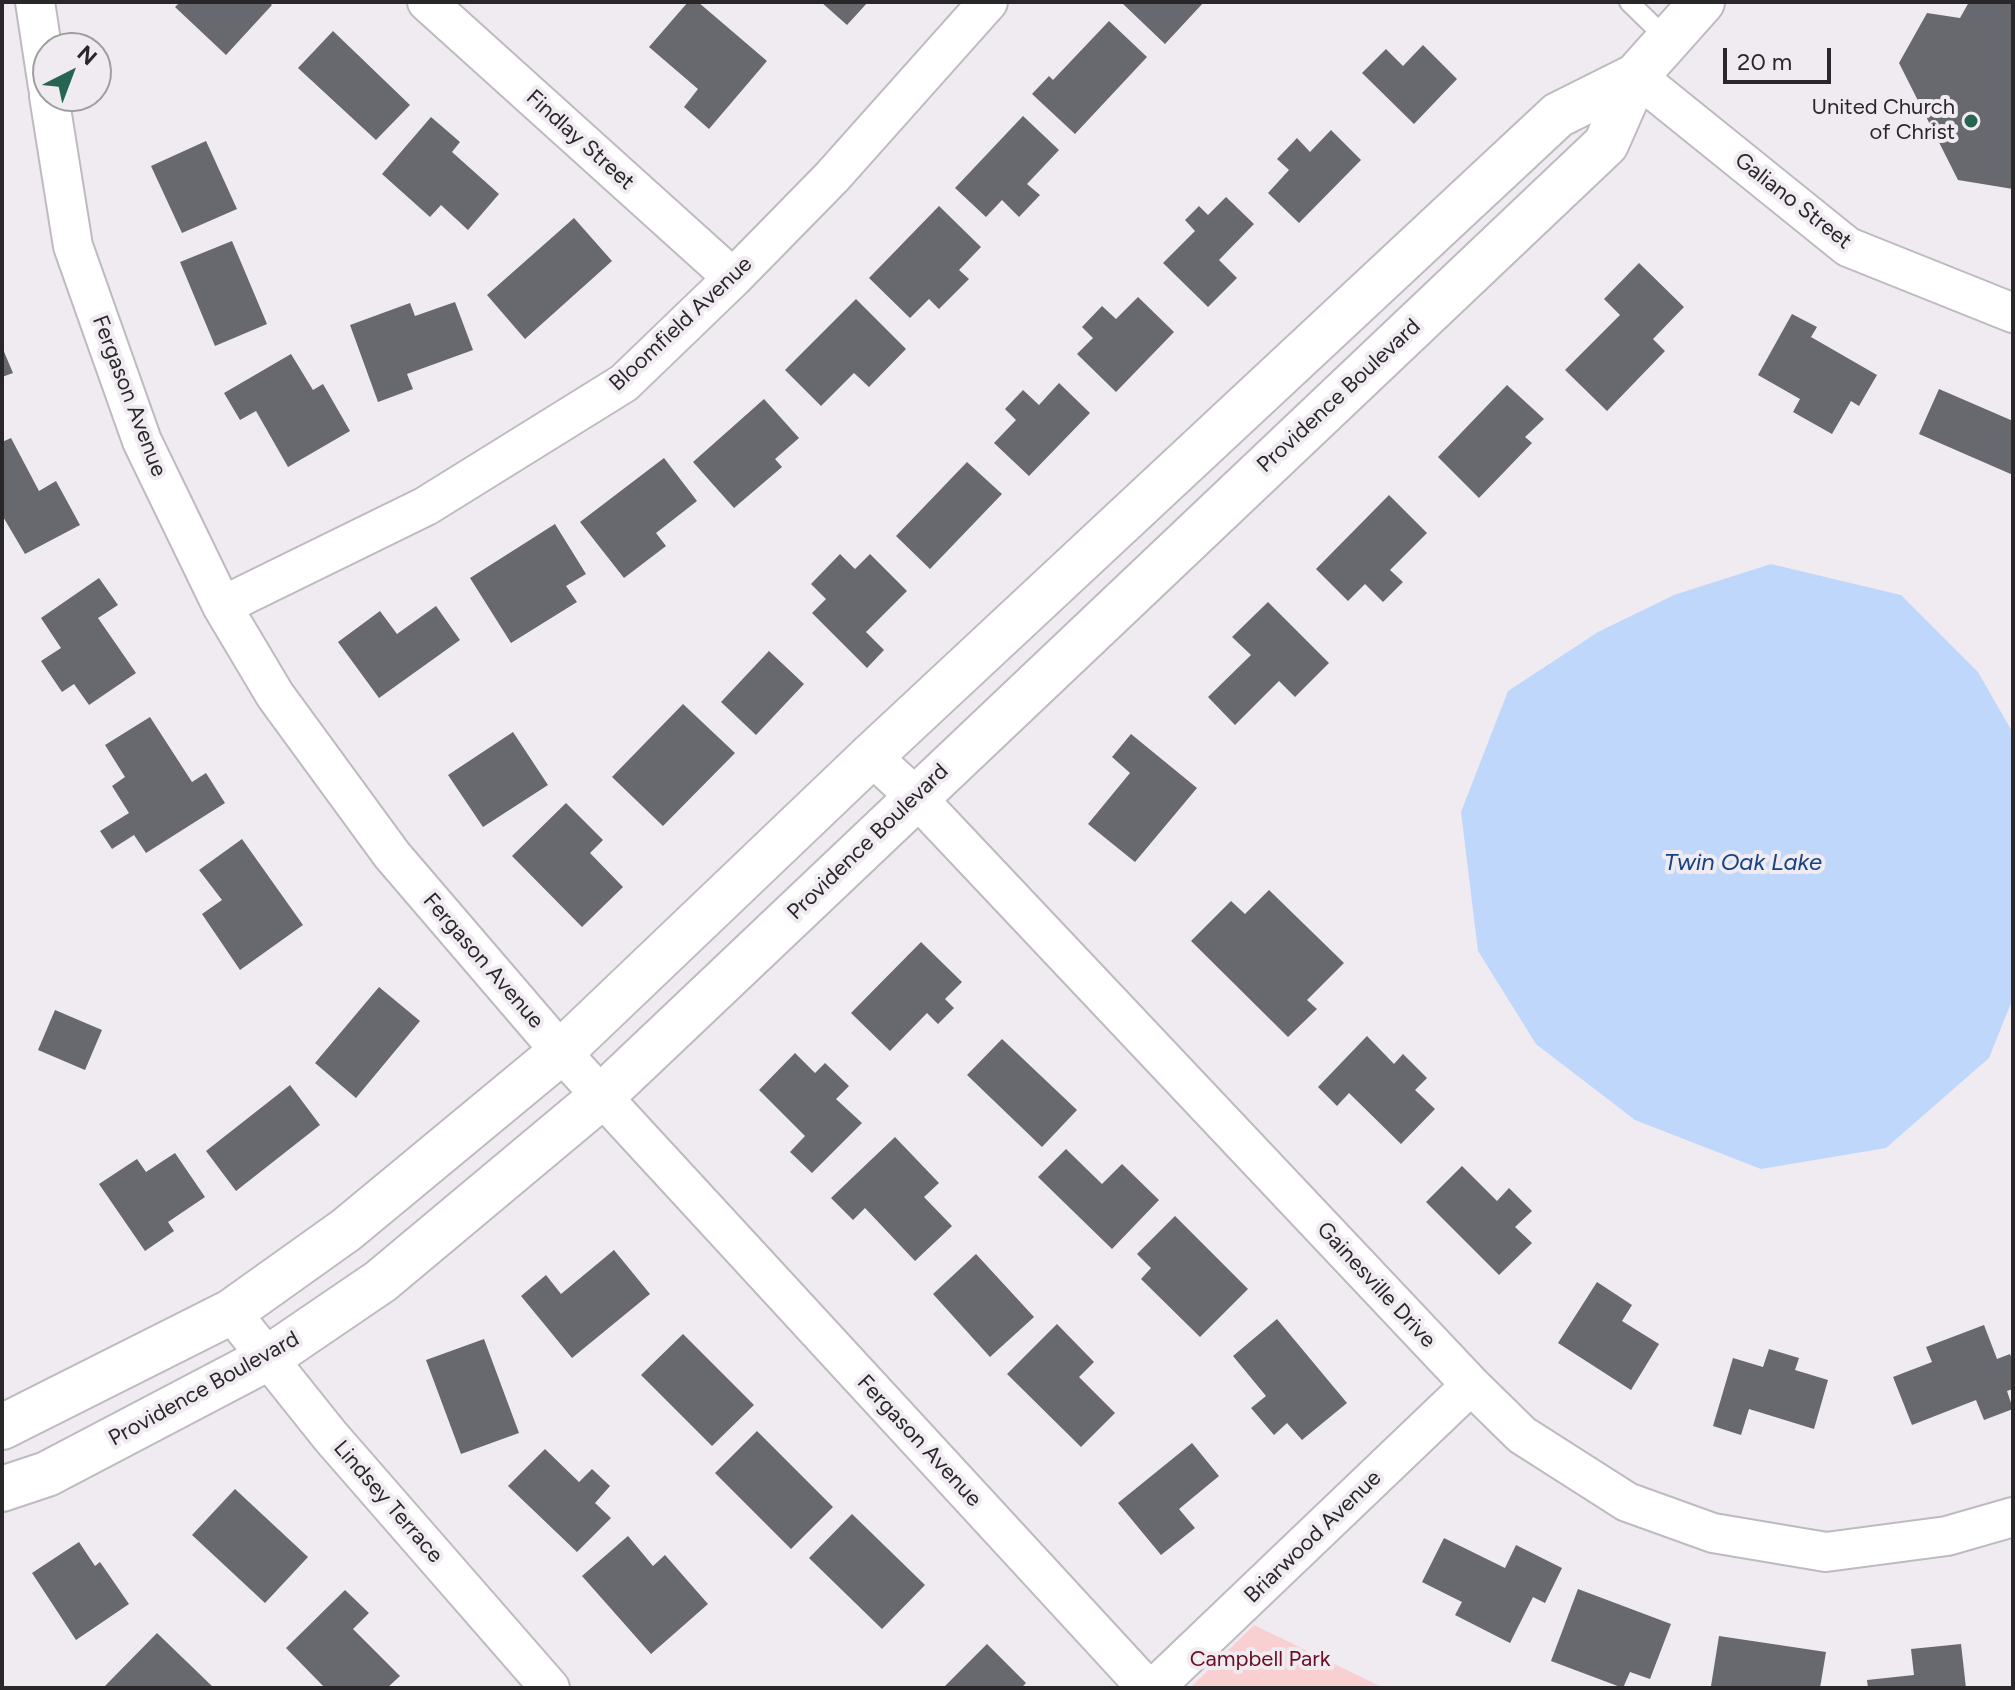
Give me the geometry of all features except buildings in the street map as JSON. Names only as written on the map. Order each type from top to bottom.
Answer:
[{"type":"main road","name":"Providence Boulevard","points":[[2,1489],[47,1474],[268,1358],[381,1281],[601,1097],[1606,144],[1636,76],[1702,2]]},
{"type":"main road","name":"Providence Boulevard","points":[[2,1427],[231,1312],[346,1230],[561,1052],[871,756],[1558,115],[1636,76]]},
{"type":"street","points":[[35,2],[40,32]]},
{"type":"street","name":"Findlay Street","points":[[427,2],[733,278]]},
{"type":"street","name":"Bloomfield Avenue","points":[[222,606],[426,506],[624,383],[832,177],[988,2]]},
{"type":"street","name":"Galiano Street","points":[[1636,76],[1848,247],[2013,313]]},
{"type":"street","name":"Fergason Avenue","points":[[52,112],[73,246],[142,441],[222,606],[275,695],[392,855],[561,1052],[1147,1688]]},
{"type":"street","name":"Gainesville Drive","points":[[871,756],[915,796],[1471,1385],[1522,1435],[1627,1502],[1713,1533],[1826,1552],[1947,1536],[2013,1517]]},
{"type":"street","name":"Lindsey Terrace","points":[[231,1312],[331,1437],[550,1688]]},
{"type":"street","name":"Briarwood Avenue","points":[[1154,1688],[1471,1385]]},
{"type":"lane","points":[[1629,2],[1668,40]]},
{"type":"green space","name":"Campbell Park","points":[[1254,1625],[1384,1688],[1190,1688]]},
{"type":"water","name":"Twin Oak Lake","points":[[1771,564],[1901,595],[1978,672],[2013,733],[2013,998],[1989,1058],[1886,1148],[1761,1169],[1635,1120],[1536,1044],[1478,951],[1461,812],[1508,691],[1598,632],[1674,595]]},
{"type":"place","name":"United Church of Christ","points":[[1971,121]]}]
